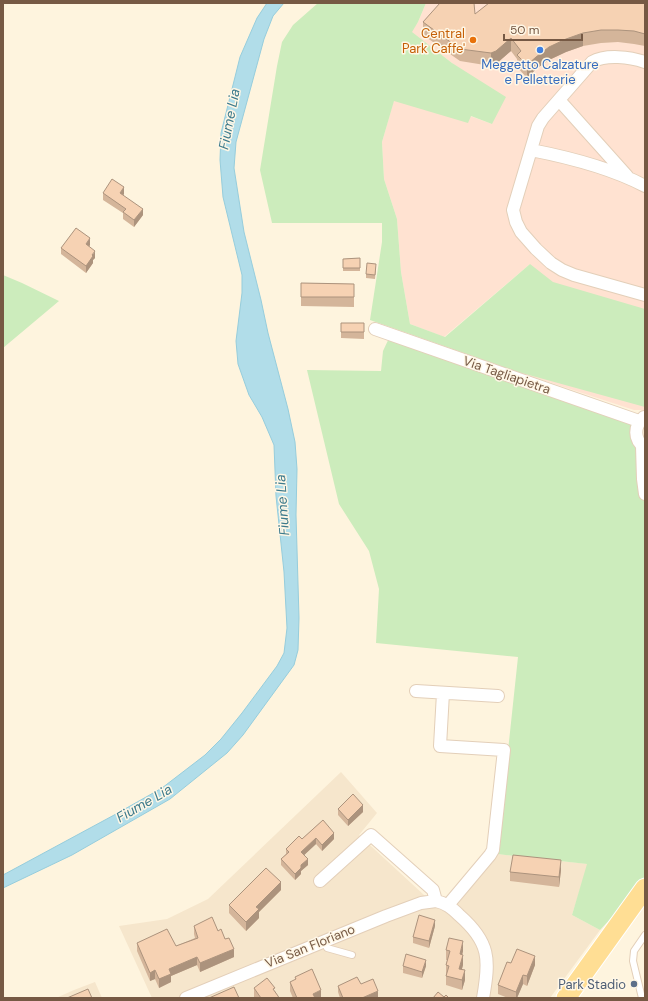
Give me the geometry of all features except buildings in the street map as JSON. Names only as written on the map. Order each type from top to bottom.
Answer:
[{"type":"main road","points":[[566,998],[645,888]]},
{"type":"street","points":[[645,62],[612,58],[592,62],[543,118],[538,126],[513,210],[516,222],[521,232],[536,250],[551,263],[574,275],[645,295]]},
{"type":"street","points":[[559,100],[628,176]]},
{"type":"street","points":[[531,150],[556,155],[628,176],[645,186]]},
{"type":"street","name":"Via Tagliapietra","points":[[375,329],[642,419],[636,432],[639,442],[644,447],[643,479],[645,494]]},
{"type":"street","points":[[416,691],[498,696]]},
{"type":"street","points":[[443,693],[440,746],[504,750],[493,850],[448,905]]},
{"type":"street","points":[[320,881],[371,835],[433,890],[436,901],[448,905],[471,925],[480,937],[487,960],[487,976],[483,998]]},
{"type":"street","name":"Via San Floriano","points":[[186,998],[421,903],[436,901]]},
{"type":"lane","points":[[642,998],[633,961],[634,951],[645,935]]},
{"type":"lane","points":[[324,941],[327,948],[352,955]]},
{"type":"shaded area","points":[[426,3],[645,3],[645,410],[634,410],[518,372],[530,264],[444,337],[410,324],[401,272],[397,219],[384,179],[382,142],[394,100],[468,122],[470,116],[492,124],[452,63],[411,32],[418,22]]},
{"type":"shaded area","points":[[341,772],[377,813],[359,835],[437,907],[450,914],[497,854],[588,864],[572,915],[600,930],[550,998],[152,998],[119,926],[167,919],[208,899]]},
{"type":"shaded area","points":[[95,982],[102,998],[56,998],[74,990]]},
{"type":"green space","points":[[318,3],[426,3],[412,32],[452,63],[506,97],[492,124],[471,116],[468,123],[394,101],[382,142],[384,179],[397,219],[401,272],[410,324],[445,337],[530,264],[553,282],[645,309],[645,407],[518,372],[370,320],[382,242],[382,223],[272,223],[260,170],[282,42],[293,25]]},
{"type":"green space","points":[[3,275],[59,301],[3,348]]},
{"type":"green space","points":[[391,334],[639,421],[645,494],[645,882],[600,930],[572,915],[587,864],[497,854],[518,657],[376,643],[379,589],[369,551],[339,504],[307,370],[381,371],[383,351]]},
{"type":"water","name":"Fiume Lia","points":[[267,3],[284,3],[273,16],[264,39],[236,142],[234,168],[244,232],[295,442],[297,469],[296,515],[299,618],[298,650],[294,665],[243,735],[227,753],[170,799],[72,855],[3,888],[3,875],[162,788],[205,755],[221,739],[242,713],[277,666],[284,653],[287,628],[284,572],[276,496],[274,445],[262,417],[249,395],[238,364],[236,341],[242,293],[242,275],[223,197],[220,160],[221,133],[240,57],[257,18]]},
{"type":"place","name":"Central Park Caffe'","points":[[473,40]]},
{"type":"place","name":"Meggetto Calzature e Pelletterie","points":[[540,50]]},
{"type":"place","name":"Park Stadio","points":[[634,984]]}]
